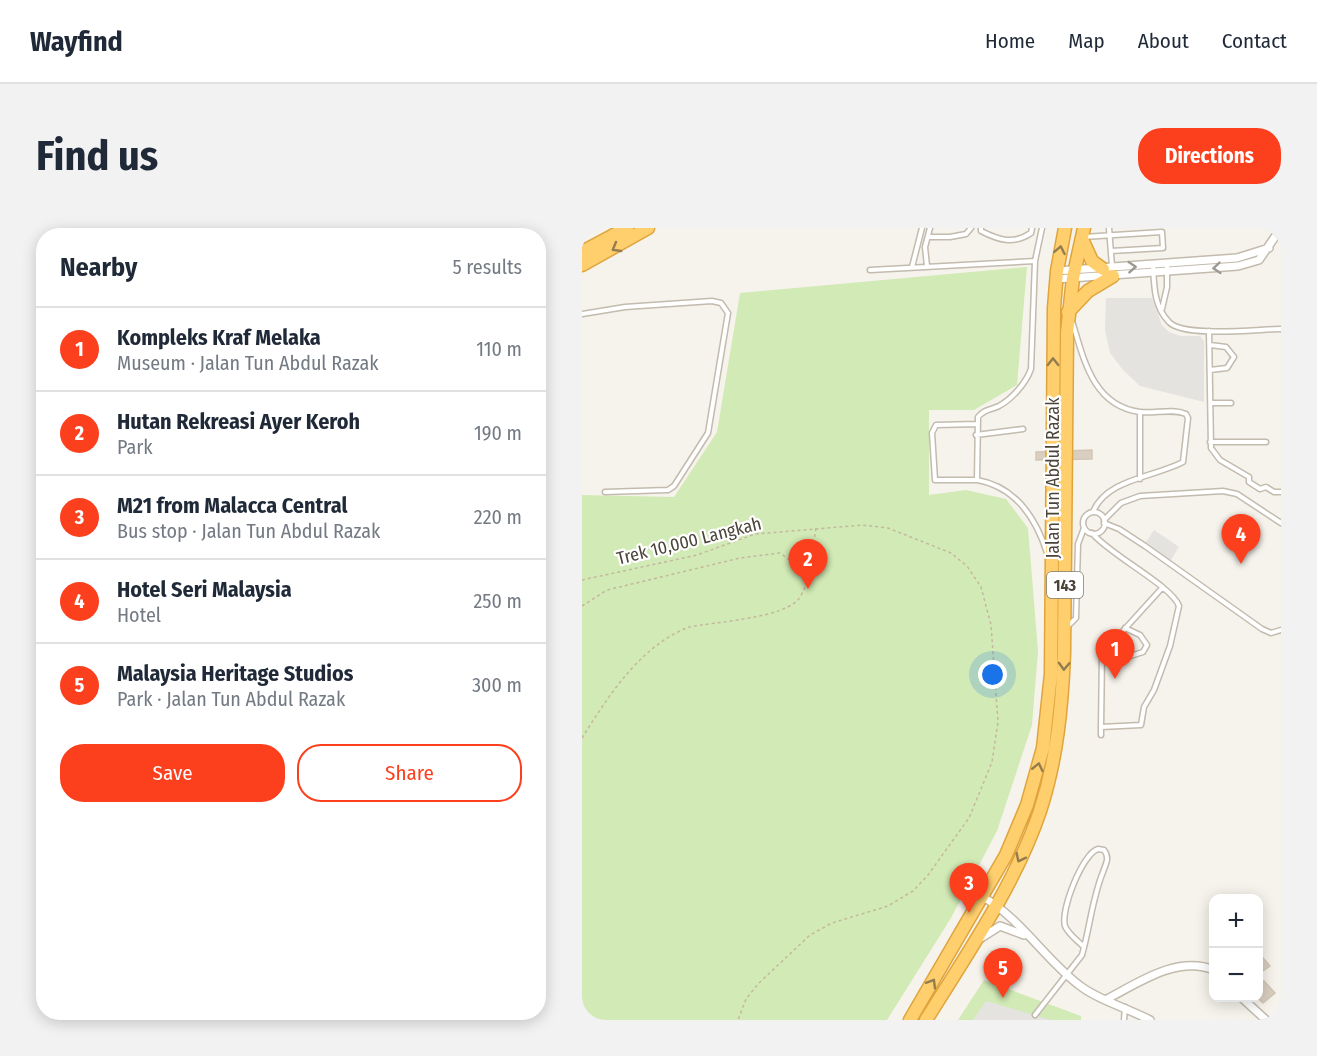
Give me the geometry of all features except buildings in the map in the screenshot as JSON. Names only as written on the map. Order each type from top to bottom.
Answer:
[{"type":"highway","points":[[582,252],[627,228]]},
{"type":"highway","points":[[582,266],[648,228]]},
{"type":"highway","name":"Jalan Tun Abdul Razak","points":[[910,1020],[983,897],[1020,822],[1041,756],[1051,674],[1056,275],[1065,228]]},
{"type":"highway","points":[[1068,312],[1109,271],[1092,261],[1083,233]]},
{"type":"highway","name":"Jalan Tun Abdul Razak","points":[[926,1020],[996,904],[1031,834],[1050,775],[1062,700],[1065,629],[1068,312],[1083,233]]},
{"type":"street","points":[[1056,275],[1244,265],[1259,260],[1281,228]]},
{"type":"street","points":[[1074,275],[1109,271]]},
{"type":"street","points":[[983,897],[996,904],[1026,936],[1084,990],[1125,1006],[1150,1020]]},
{"type":"street","points":[[972,945],[1000,926],[1026,936]]},
{"type":"street","points":[[1107,999],[1151,975],[1168,970],[1198,967],[1209,969]]},
{"type":"street","points":[[1246,1002],[1266,1020]]},
{"type":"lane","points":[[912,267],[922,228]]},
{"type":"lane","points":[[927,266],[926,247],[930,228]]},
{"type":"lane","points":[[928,237],[951,237],[966,234],[970,228]]},
{"type":"lane","points":[[981,228],[981,231],[998,240],[1020,241],[1031,233],[1032,228]]},
{"type":"lane","points":[[977,480],[976,435],[977,424],[982,413],[1003,403],[1029,375],[1032,360],[1035,261],[1042,228]]},
{"type":"lane","points":[[1109,228],[1111,251],[1109,271]]},
{"type":"lane","points":[[1130,228],[1131,234]]},
{"type":"lane","points":[[1083,233],[1110,236],[1162,232],[1163,248],[1111,251]]},
{"type":"lane","points":[[870,270],[1035,261]]},
{"type":"lane","points":[[1162,309],[1167,268]]},
{"type":"lane","points":[[1153,269],[1155,298],[1173,326],[1187,330],[1209,331],[1281,329]]},
{"type":"lane","points":[[582,314],[625,307],[712,302],[721,303],[728,313],[708,433],[674,486],[668,490],[605,492]]},
{"type":"lane","points":[[1065,629],[1076,618],[1078,544],[1084,528],[1084,517],[1093,512],[1101,497],[1183,462],[1188,418],[1186,414],[1177,412],[1140,412],[1120,406],[1099,390],[1088,371],[1068,312]]},
{"type":"lane","points":[[1209,331],[1210,442],[1220,460],[1249,477],[1249,482],[1260,489],[1266,487],[1274,492],[1281,492]]},
{"type":"lane","points":[[1210,345],[1226,347],[1234,357],[1227,368],[1210,370]]},
{"type":"lane","points":[[1211,403],[1231,403]]},
{"type":"lane","points":[[1140,412],[1140,479]]},
{"type":"lane","points":[[977,424],[936,425],[932,433],[934,480],[977,480],[1017,499],[1042,534],[1052,567]]},
{"type":"lane","points":[[976,435],[1023,429]]},
{"type":"lane","points":[[1210,442],[1266,442]]},
{"type":"lane","points":[[1092,533],[1102,530],[1104,522],[1121,503],[1140,496],[1223,491],[1237,494],[1281,523]]},
{"type":"lane","points":[[1093,512],[1100,514],[1104,522],[1145,546],[1262,629],[1271,633],[1281,630]]},
{"type":"lane","points":[[1084,528],[1092,533],[1102,545],[1171,594],[1179,606],[1170,646],[1154,690],[1144,707],[1141,725],[1132,728],[1101,727]]},
{"type":"lane","points":[[1101,735],[1101,660],[1106,650],[1162,588]]},
{"type":"lane","points":[[1106,650],[1127,657],[1143,652],[1146,645],[1144,639],[1125,628]]},
{"type":"lane","points":[[1035,1015],[1076,965],[1084,947],[1096,888],[1107,860],[1104,850],[1098,849],[1090,854],[1076,880],[1064,915],[1066,928],[1084,947]]},
{"type":"lane","points":[[1124,1020],[1125,1006]]},
{"type":"path","name":"Trek 10,000 Langkah","points":[[582,580],[697,555],[755,534],[816,527],[862,525],[888,528],[951,554],[975,576],[991,625],[998,695],[996,744],[986,782],[969,818],[928,875],[913,891],[888,906],[832,922],[810,935],[759,983],[746,999],[738,1020]]},
{"type":"path","points":[[582,738],[615,687],[658,643],[689,627],[789,608],[801,596],[807,580],[816,527]]},
{"type":"path","points":[[582,606],[607,590],[740,558],[780,553],[794,563],[807,580]]},
{"type":"green space","points":[[1027,267],[1017,385],[974,410],[929,410],[929,495],[966,490],[1006,499],[1028,528],[1038,651],[1032,725],[997,831],[951,918],[887,1020],[582,1020],[582,495],[674,497],[717,432],[740,293]]},
{"type":"green space","points":[[984,980],[1081,1016],[1081,1020],[958,1020]]},
{"type":"shaded area","points":[[1106,298],[1152,298],[1162,325],[1169,332],[1181,336],[1200,336],[1204,341],[1204,402],[1140,386],[1123,370],[1110,353],[1105,330]]},
{"type":"shaded area","points":[[1154,530],[1179,547],[1168,565],[1142,548]]},
{"type":"shaded area","points":[[986,1001],[1051,1020],[973,1020]]},
{"type":"place","name":"Hotel Seri Malaysia","points":[[1241,564]]},
{"type":"place","name":"Hutan Rekreasi Ayer Keroh","points":[[808,589]]},
{"type":"place","name":"Kompleks Kraf Melaka","points":[[1115,679]]},
{"type":"place","name":"M21 from Malacca Central","points":[[969,913]]},
{"type":"place","name":"Malaysia Heritage Studios","points":[[1003,998]]}]
